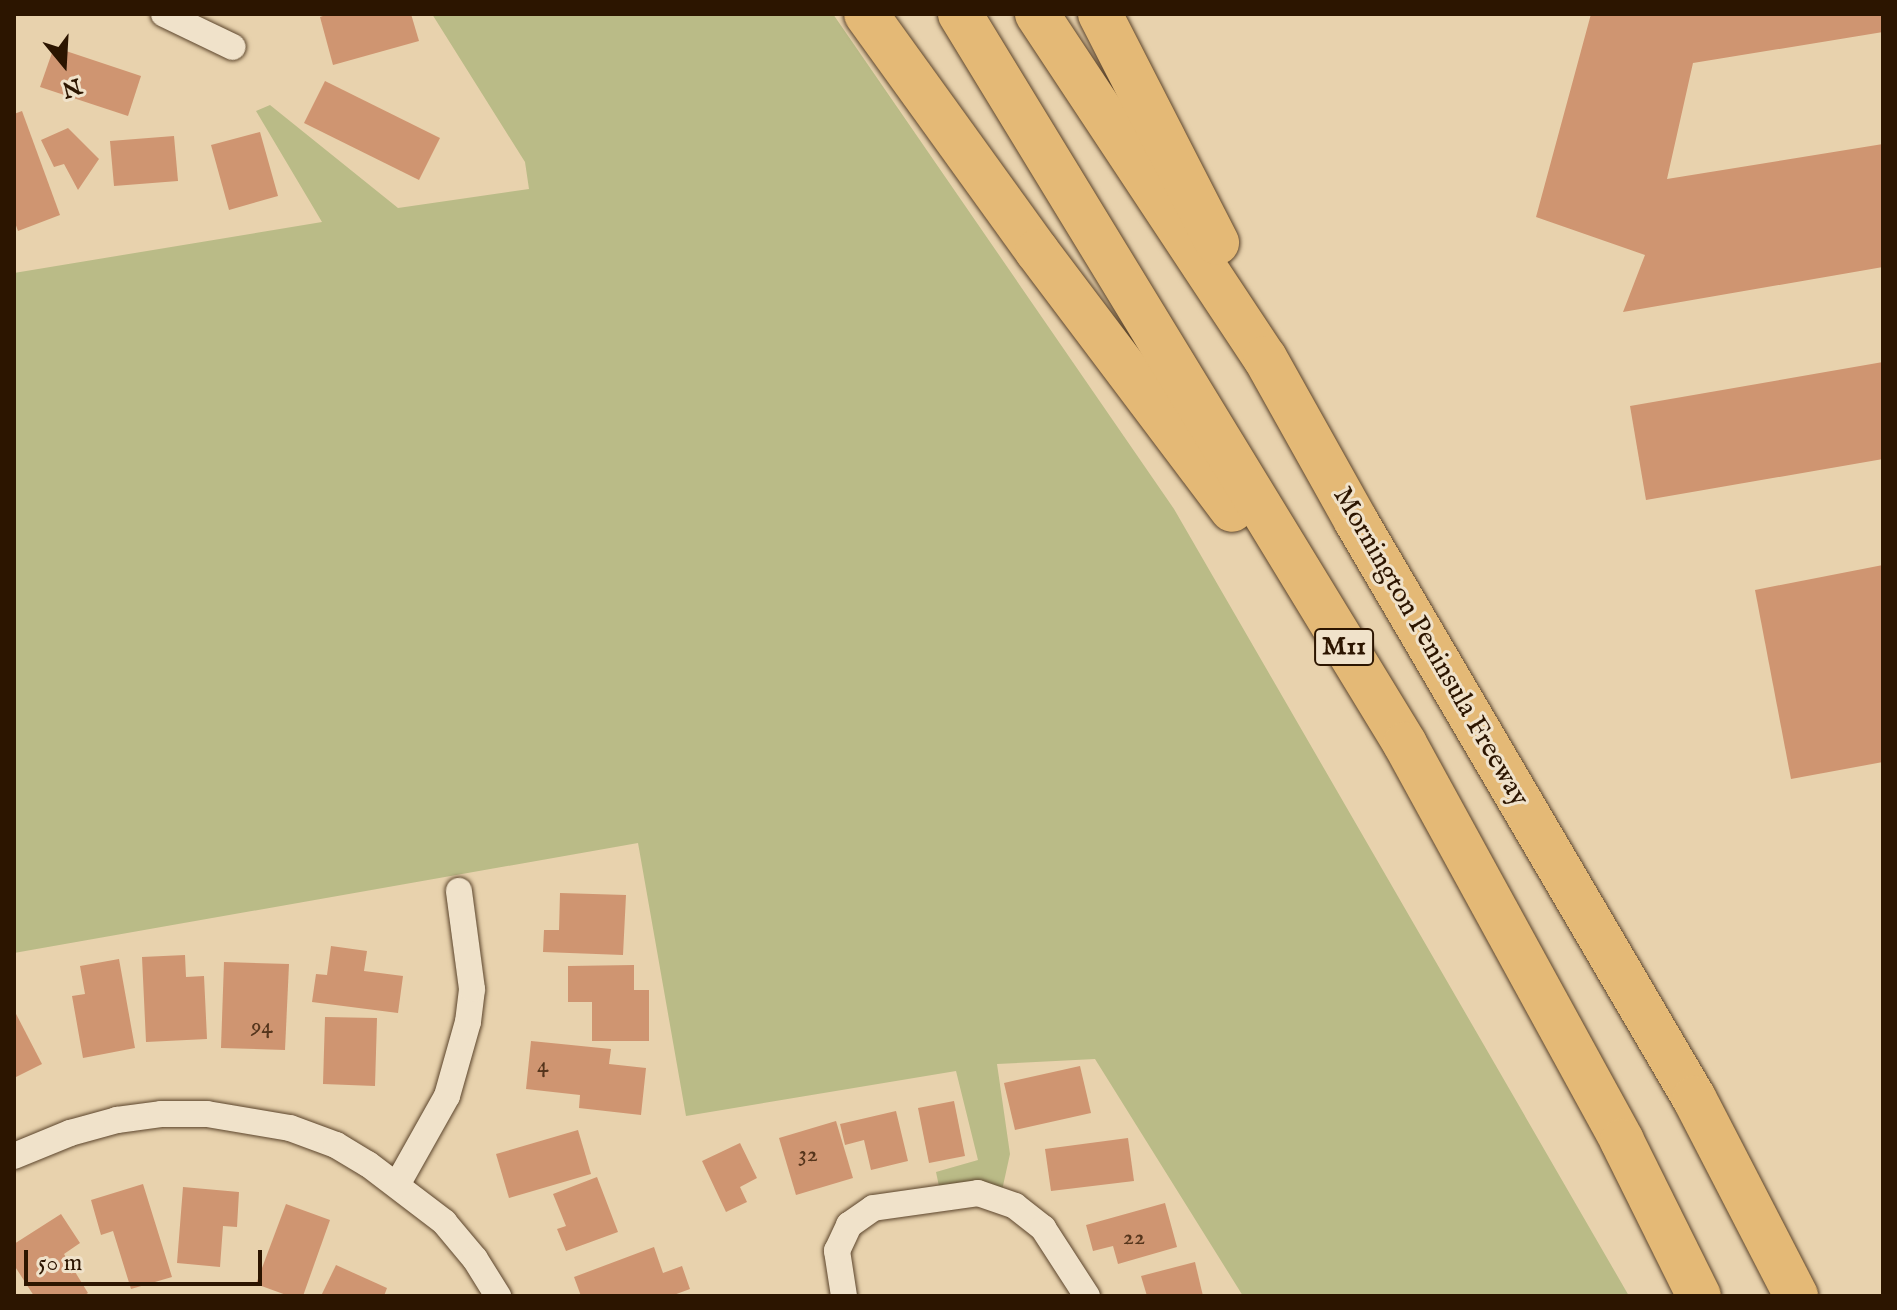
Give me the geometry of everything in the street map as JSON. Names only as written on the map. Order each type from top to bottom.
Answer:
[{"type":"highway","points":[[866,14],[1037,251],[1385,713]]},
{"type":"highway","name":"M11","points":[[960,14],[1385,713],[1622,1141],[1699,1296]]},
{"type":"highway","name":"Mornington Peninsula Freeway","points":[[1037,14],[1265,358],[1356,521],[1694,1098],[1796,1296]]},
{"type":"highway","points":[[1100,14],[1356,521]]},
{"type":"street","points":[[164,14],[233,47]]},
{"type":"street","points":[[397,1185],[447,1096],[468,1022],[472,989],[459,891]]},
{"type":"street","points":[[14,1156],[70,1133],[117,1120],[161,1114],[207,1114],[290,1128],[336,1145],[397,1185],[444,1222],[475,1259],[498,1296]]},
{"type":"street","points":[[844,1296],[837,1251],[849,1225],[873,1208],[978,1193],[1015,1206],[1043,1228],[1087,1296]]},
{"type":"green space","points":[[432,14],[833,14],[1174,509],[1629,1296],[1243,1296],[1095,1059],[997,1064],[1010,1154],[1001,1195],[940,1191],[936,1172],[978,1160],[956,1071],[686,1116],[638,843],[14,953],[14,273],[322,222],[256,111],[270,105],[398,208],[529,189],[525,162]]},
{"type":"building","points":[[329,14],[411,14],[419,41],[333,65],[320,17]]},
{"type":"building","points":[[1591,14],[1883,14],[1883,32],[1693,63],[1667,179],[1883,144],[1883,267],[1623,312],[1645,255],[1536,217]]},
{"type":"building","points":[[54,47],[141,76],[128,116],[40,87]]},
{"type":"building","points":[[325,81],[440,138],[419,180],[304,123]]},
{"type":"building","points":[[22,111],[60,215],[18,231],[14,220],[14,114]]},
{"type":"building","points":[[68,128],[99,159],[78,190],[64,164],[54,167],[41,140]]},
{"type":"building","points":[[260,132],[278,196],[229,210],[211,145]]},
{"type":"building","points":[[174,136],[178,181],[114,186],[110,141]]},
{"type":"building","points":[[1883,362],[1883,459],[1646,500],[1630,406]]},
{"type":"building","points":[[1883,565],[1883,762],[1791,779],[1755,590]]},
{"type":"building","points":[[560,893],[626,895],[623,955],[543,952],[544,930],[559,930]]},
{"type":"building","points":[[331,946],[367,951],[364,971],[403,976],[398,1013],[312,1002],[316,974],[327,975]]},
{"type":"building","points":[[185,955],[186,977],[204,976],[207,1039],[146,1042],[142,957]]},
{"type":"building","points":[[119,959],[135,1048],[83,1058],[72,996],[85,994],[80,966]]},
{"type":"building","points":[[224,962],[289,964],[285,1050],[221,1048]]},
{"type":"building","points":[[634,965],[634,990],[649,990],[649,1041],[592,1041],[592,1002],[568,1002],[568,966]]},
{"type":"building","points":[[14,1010],[42,1064],[14,1078]]},
{"type":"building","points":[[325,1017],[377,1018],[375,1086],[323,1084]]},
{"type":"building","points":[[531,1041],[611,1049],[609,1064],[646,1068],[641,1115],[579,1108],[580,1095],[526,1089]]},
{"type":"building","points":[[1080,1066],[1091,1113],[1015,1130],[1004,1083]]},
{"type":"building","points":[[954,1101],[965,1156],[929,1163],[918,1108]]},
{"type":"building","points":[[896,1111],[908,1161],[871,1170],[864,1140],[845,1145],[840,1124]]},
{"type":"building","points":[[836,1121],[853,1178],[796,1195],[779,1138]]},
{"type":"building","points":[[578,1130],[591,1174],[509,1198],[496,1154]]},
{"type":"building","points":[[1128,1138],[1134,1181],[1051,1191],[1045,1149]]},
{"type":"building","points":[[740,1143],[757,1178],[740,1187],[747,1202],[726,1212],[702,1161]]},
{"type":"building","points":[[597,1177],[618,1232],[566,1251],[557,1229],[566,1226],[553,1194]]},
{"type":"building","points":[[143,1184],[172,1277],[131,1289],[113,1231],[101,1235],[91,1200]]},
{"type":"building","points":[[183,1187],[239,1192],[237,1227],[223,1226],[220,1267],[177,1263]]},
{"type":"building","points":[[1165,1203],[1177,1247],[1118,1264],[1113,1246],[1093,1251],[1086,1225]]},
{"type":"building","points":[[286,1204],[330,1220],[303,1296],[289,1296],[256,1284]]},
{"type":"building","points":[[61,1214],[80,1243],[64,1254],[88,1293],[83,1296],[34,1296],[14,1265],[14,1244]]},
{"type":"building","points":[[654,1247],[663,1273],[682,1266],[690,1289],[671,1296],[581,1296],[574,1277]]},
{"type":"building","points":[[1195,1262],[1203,1296],[1147,1296],[1141,1276]]},
{"type":"building","points":[[336,1265],[387,1288],[384,1296],[321,1296]]}]
